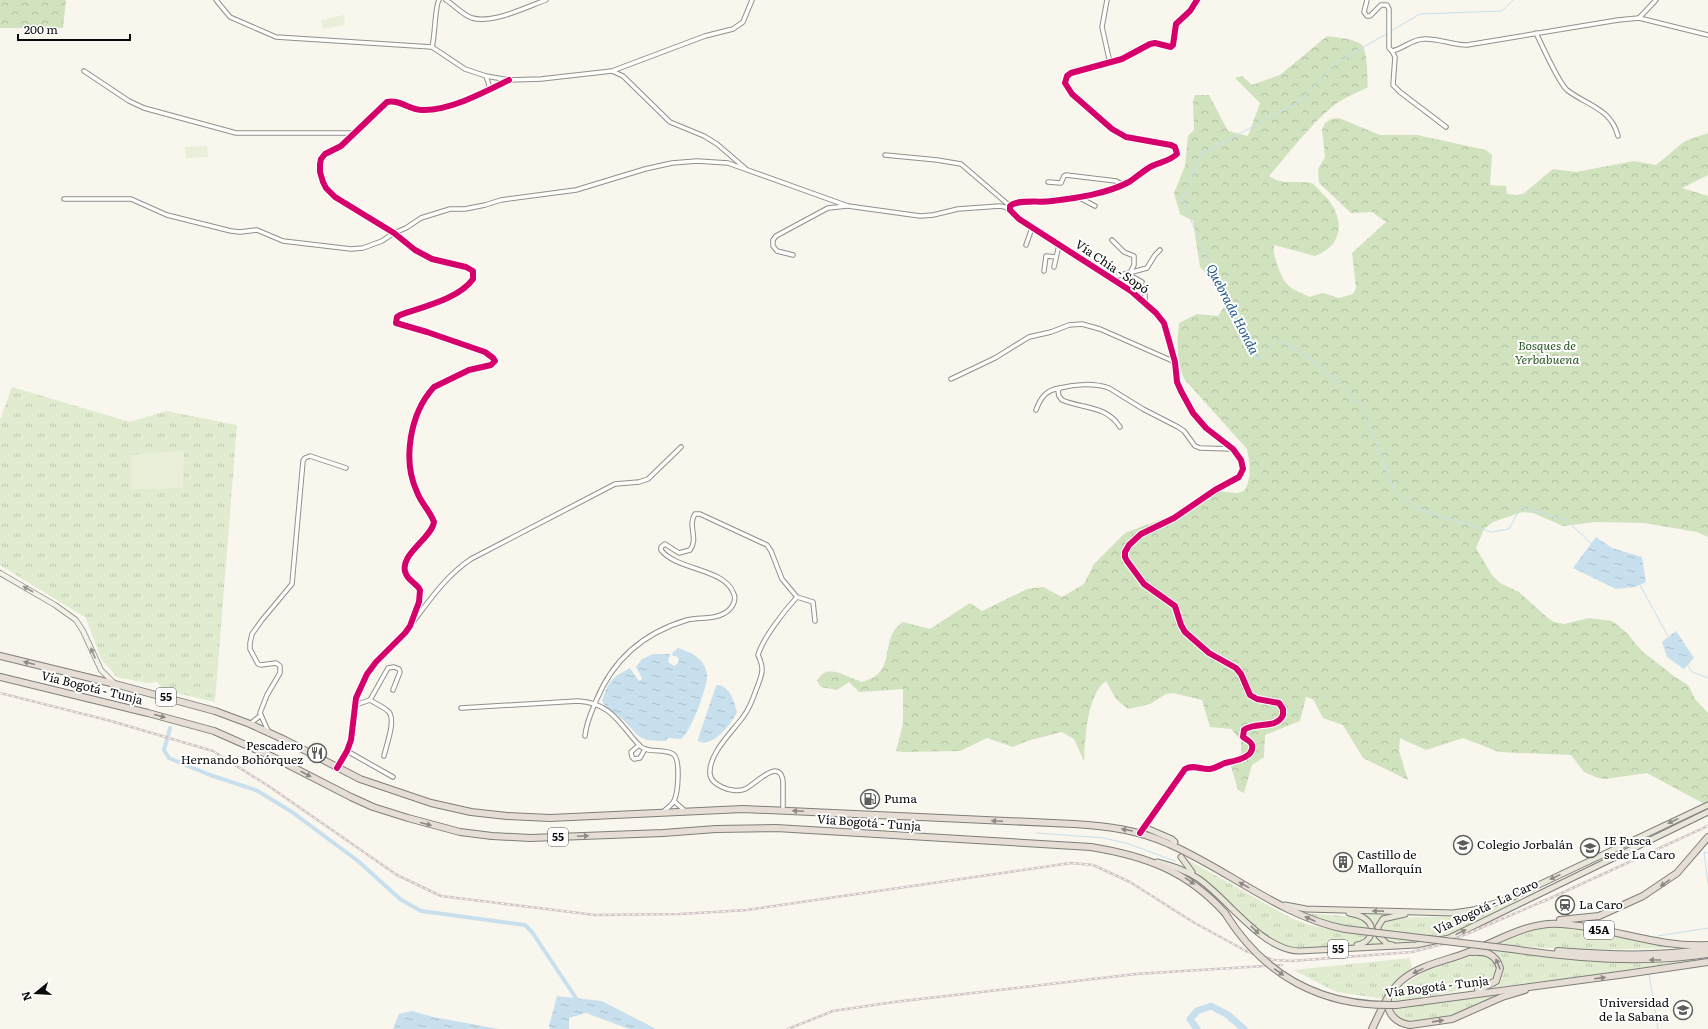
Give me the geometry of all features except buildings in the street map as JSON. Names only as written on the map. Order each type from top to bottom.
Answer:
[{"type":"highway","name":"Vía Bogotá - Tunja","points":[[0,656],[200,706],[250,724],[360,779],[404,796],[471,812],[507,816],[550,818],[743,809],[1074,824],[1114,828],[1140,833],[1184,850],[1278,904],[1317,922],[1345,929],[1512,949],[1653,954],[1683,952],[1708,948]]},
{"type":"highway","name":"Vía Bogotá - Tunja","points":[[0,677],[148,713],[214,731],[273,757],[344,794],[373,806],[419,822],[460,832],[492,836],[530,838],[663,833],[716,829],[776,828],[1063,844],[1118,852],[1166,867],[1188,879],[1208,895],[1225,913],[1241,937],[1256,954],[1273,968],[1297,984],[1324,996],[1352,1003],[1396,1005],[1465,994],[1561,983],[1708,962]]},
{"type":"highway","points":[[1539,925],[1561,920],[1599,916],[1643,896],[1670,879],[1693,856],[1708,837]]},
{"type":"highway","name":"45A","points":[[1372,1029],[1388,998],[1402,980],[1416,971],[1539,925],[1568,924],[1673,945],[1708,945]]},
{"type":"highway","name":"55","points":[[1512,949],[1567,956],[1650,960],[1675,959],[1708,954]]},
{"type":"highway","points":[[1465,994],[1493,984],[1500,972],[1498,962],[1490,954],[1468,952]]},
{"type":"highway","points":[[1388,998],[1389,1009],[1394,1018],[1404,1024],[1418,1024],[1452,1019],[1514,993],[1561,983]]},
{"type":"main road","name":"Vía Bogotá - La Caro","points":[[1278,904],[1306,910],[1464,912],[1496,903],[1530,889],[1708,804]]},
{"type":"main road","name":"Vía Bogotá - La Caro","points":[[1142,859],[1186,871],[1203,882],[1270,942],[1289,950],[1405,946],[1427,944],[1449,938],[1708,812]]},
{"type":"main road","points":[[1144,827],[1172,839],[1175,842]]},
{"type":"main road","points":[[1181,857],[1187,867],[1203,882]]},
{"type":"main road","points":[[1322,949],[1362,945],[1372,935],[1371,927],[1364,917],[1336,910]]},
{"type":"main road","points":[[1405,946],[1391,945],[1382,940],[1377,932],[1378,927],[1380,922],[1388,917],[1412,912]]},
{"type":"street","points":[[216,0],[230,17],[276,37],[432,47],[465,69],[486,76],[509,80],[540,79],[612,71],[705,36],[733,29],[744,22],[752,0]]},
{"type":"street","points":[[432,47],[436,27],[436,7],[438,0]]},
{"type":"street","points":[[446,0],[470,17],[485,19],[501,16],[546,0]]},
{"type":"street","points":[[1107,0],[1102,26],[1110,63]]},
{"type":"street","points":[[64,199],[131,199],[167,215],[231,231],[240,232],[257,230],[283,241],[351,249],[363,248],[382,241],[421,218],[450,209],[465,209],[501,200],[576,190],[644,169],[672,163],[697,161],[728,163],[848,206],[920,216],[934,215],[958,209],[1000,206],[1010,208],[1018,202],[1040,203],[1077,197],[1122,184],[1151,167],[1171,158],[1177,151],[1175,147],[1171,145],[1126,137],[1112,129],[1077,99],[1066,87],[1065,79],[1070,73],[1110,63],[1131,55],[1150,44],[1155,43],[1167,47],[1173,45],[1176,24],[1190,11],[1197,0]]},
{"type":"street","points":[[1368,0],[1364,12],[1365,15],[1370,16],[1384,4],[1387,5],[1389,9],[1389,48],[1395,57],[1393,85],[1446,127]]},
{"type":"street","points":[[1640,18],[1656,0]]},
{"type":"street","points":[[1392,51],[1419,39],[1467,45],[1618,20],[1640,18],[1708,35]]},
{"type":"street","points":[[1536,33],[1561,82],[1567,89],[1611,119],[1616,125],[1618,136]]},
{"type":"street","points":[[84,71],[144,108],[236,133],[356,133]]},
{"type":"street","points":[[612,71],[623,76],[670,122],[704,136],[717,144],[747,169]]},
{"type":"street","points":[[486,76],[489,85],[488,91]]},
{"type":"street","points":[[410,626],[419,602],[420,590],[406,574],[405,565],[415,548],[431,530],[434,522],[416,492],[412,478],[409,458],[412,430],[421,408],[434,386],[469,370],[491,365],[495,361],[485,352],[396,323],[397,317],[400,315],[424,308],[451,296],[471,282],[474,275],[473,272],[466,267],[432,259],[415,250],[394,233],[336,197],[326,188],[323,182],[320,172],[320,164],[321,159],[325,154],[341,146],[387,102],[392,101],[412,109],[427,110],[456,103],[488,91],[509,80]]},
{"type":"street","points":[[885,155],[938,160],[961,164],[1010,208]]},
{"type":"street","points":[[1048,182],[1061,183],[1066,175],[1116,181],[1122,184]]},
{"type":"street","points":[[1077,197],[1095,206]]},
{"type":"street","points":[[793,255],[777,251],[773,246],[773,240],[776,236],[828,208],[848,206]]},
{"type":"street","name":"Vía Chía - Sopó","points":[[1010,208],[1019,219],[1032,228],[1131,291],[1145,302],[1164,323],[1175,362],[1181,391],[1193,413],[1206,428],[1233,450],[1241,460],[1243,469],[1239,477],[1215,490],[1174,518],[1137,538],[1126,550],[1125,558],[1144,584],[1175,606],[1181,625],[1185,632],[1209,652],[1236,668],[1241,674],[1250,695],[1257,699],[1279,703],[1283,708],[1283,715],[1278,722],[1250,726],[1244,730],[1243,737],[1250,742],[1252,746],[1251,751],[1247,756],[1214,768],[1208,769],[1191,767],[1185,769],[1140,833]]},
{"type":"street","points":[[1026,245],[1032,228]]},
{"type":"street","points":[[1112,240],[1119,248],[1134,256],[1134,265],[1131,271]]},
{"type":"street","points":[[1054,267],[1059,245]]},
{"type":"street","points":[[1110,278],[1131,271],[1147,268],[1154,255],[1160,250]]},
{"type":"street","points":[[1044,271],[1046,256],[1056,257]]},
{"type":"street","points":[[1142,282],[1139,279],[1132,277],[1130,279],[1146,294],[1145,302]]},
{"type":"street","points":[[951,379],[995,358],[1029,336],[1051,332],[1069,325],[1082,324],[1100,329],[1175,362]]},
{"type":"street","points":[[1036,410],[1043,395],[1048,391],[1060,388],[1095,385],[1108,388],[1143,409],[1178,427],[1184,431],[1195,446],[1200,448],[1233,450]]},
{"type":"street","points":[[1060,388],[1058,391],[1062,400],[1106,414],[1114,418],[1120,427]]},
{"type":"street","points":[[337,768],[348,751],[351,740],[356,698],[372,668],[410,626],[446,579],[459,567],[471,559],[615,484],[639,482],[648,479],[682,447]]},
{"type":"street","points":[[250,724],[261,715],[267,695],[280,674],[280,666],[276,663],[258,664],[250,649],[250,643],[252,634],[292,584],[303,461],[305,458],[310,456],[346,468]]},
{"type":"street","points":[[585,736],[589,716],[607,676],[634,646],[681,622],[696,618],[716,617],[729,610],[734,605],[735,598],[729,586],[718,578],[671,558],[661,550],[661,547],[665,544],[679,553],[690,550],[695,540],[692,518],[695,514],[700,514],[767,545],[772,551],[782,579],[797,597],[813,602],[815,621]]},
{"type":"street","points":[[0,573],[64,610],[76,620],[83,631],[101,670],[115,684]]},
{"type":"street","points":[[783,810],[783,782],[780,774],[776,772],[765,774],[752,786],[739,790],[723,788],[716,784],[713,781],[710,770],[720,745],[744,716],[752,702],[762,673],[763,666],[758,655],[762,646],[789,606],[797,597]]},
{"type":"street","points":[[355,704],[370,700],[388,668],[394,667],[400,672],[393,690]]},
{"type":"street","points":[[370,700],[388,712],[392,718],[392,725],[384,756]]},
{"type":"street","points":[[461,708],[578,701],[595,703],[617,718],[639,745],[645,749],[670,752],[677,758],[679,769],[674,801],[663,812]]},
{"type":"street","points":[[261,715],[269,733]]},
{"type":"street","points":[[639,745],[631,752],[634,759],[640,758],[645,749]]},
{"type":"street","points":[[348,751],[393,777]]},
{"type":"street","points":[[674,801],[685,811]]},
{"type":"green space","points":[[0,0],[66,0],[63,28],[0,28]]},
{"type":"green space","points":[[344,15],[345,25],[323,29],[321,20]]},
{"type":"green space","name":"Bosques de Yerbabuena","points":[[1327,36],[1349,39],[1361,44],[1365,51],[1366,57],[1368,87],[1341,100],[1324,114],[1307,131],[1269,176],[1281,181],[1306,182],[1312,184],[1329,201],[1335,210],[1338,219],[1339,228],[1333,244],[1325,251],[1315,256],[1274,245],[1274,254],[1280,273],[1286,283],[1293,289],[1309,297],[1323,293],[1339,298],[1353,294],[1356,288],[1352,253],[1386,222],[1372,212],[1351,213],[1319,183],[1318,169],[1325,157],[1322,129],[1325,123],[1331,119],[1339,118],[1380,135],[1417,135],[1486,150],[1492,155],[1490,185],[1506,186],[1507,194],[1516,195],[1523,194],[1553,169],[1576,172],[1634,161],[1656,165],[1685,141],[1708,133],[1708,175],[1682,188],[1708,196],[1708,537],[1697,532],[1644,523],[1596,522],[1563,526],[1533,513],[1522,512],[1493,522],[1484,529],[1476,548],[1492,575],[1500,583],[1519,592],[1549,619],[1554,622],[1564,624],[1589,618],[1612,621],[1625,631],[1642,651],[1675,677],[1688,685],[1695,699],[1708,713],[1708,806],[1647,773],[1605,779],[1598,778],[1584,772],[1571,755],[1499,752],[1463,738],[1426,750],[1400,738],[1399,751],[1408,780],[1363,758],[1343,725],[1323,718],[1313,699],[1306,697],[1300,721],[1265,735],[1264,757],[1252,765],[1244,793],[1238,790],[1230,763],[1241,754],[1241,740],[1231,729],[1210,727],[1202,700],[1173,693],[1166,694],[1150,704],[1128,709],[1116,699],[1106,681],[1100,687],[1091,706],[1086,729],[1084,761],[1074,739],[1062,732],[1027,741],[1013,747],[987,738],[960,751],[903,752],[896,751],[903,724],[903,689],[859,692],[849,682],[837,690],[821,687],[817,681],[821,675],[832,671],[862,682],[874,677],[881,671],[885,663],[891,637],[895,629],[903,622],[930,629],[970,603],[982,611],[1027,589],[1043,587],[1062,597],[1084,584],[1094,564],[1125,533],[1192,508],[1215,491],[1237,493],[1244,491],[1247,486],[1249,476],[1247,449],[1185,380],[1180,367],[1178,345],[1179,323],[1197,314],[1218,316],[1226,304],[1221,288],[1200,267],[1193,221],[1180,214],[1174,193],[1185,166],[1188,136],[1194,130],[1193,101],[1195,95],[1209,95],[1228,131],[1248,136],[1260,103],[1235,78],[1242,76],[1252,85],[1280,75]]},
{"type":"green space","points":[[207,146],[208,157],[186,158],[185,147]]},
{"type":"green space","points":[[12,387],[130,422],[166,411],[237,425],[215,702],[164,690],[157,682],[147,683],[117,677],[101,659],[86,618],[0,565],[0,420]]},
{"type":"green space","points":[[184,451],[183,488],[131,489],[131,455]]},
{"type":"green space","points":[[1181,856],[1291,918],[1309,925],[1369,936],[1356,944],[1342,946],[1297,948],[1286,947],[1278,944],[1254,926]]},
{"type":"green space","points":[[1528,896],[1477,922],[1435,938],[1416,943],[1398,944],[1383,939],[1381,927],[1383,923],[1389,919],[1467,916]]},
{"type":"green space","points":[[1303,913],[1357,917],[1365,921],[1370,929],[1325,921]]},
{"type":"green space","points":[[1362,914],[1388,915],[1380,919],[1376,930],[1378,940],[1384,945],[1365,946],[1374,935],[1370,920]]},
{"type":"green space","points":[[1555,927],[1574,928],[1672,948],[1579,950],[1518,946],[1517,952],[1633,962],[1665,962],[1701,959],[1488,988],[1500,982],[1503,967],[1500,958],[1495,952],[1491,950],[1481,950],[1536,930]]},
{"type":"green space","points":[[1479,954],[1491,959],[1497,966],[1496,975],[1487,985],[1416,999],[1391,1002],[1408,982],[1418,975],[1442,965]]},
{"type":"green space","points":[[1410,958],[1412,968],[1400,977],[1384,999],[1337,992],[1293,970]]},
{"type":"green space","points":[[1511,990],[1451,1016],[1408,1022],[1396,1018],[1390,1007]]},
{"type":"water","points":[[1596,537],[1612,548],[1642,557],[1646,582],[1635,587],[1616,589],[1573,568]]},
{"type":"water","points":[[1676,631],[1694,658],[1684,669],[1667,657],[1662,642]]},
{"type":"water","points":[[678,648],[697,657],[705,667],[707,675],[706,682],[698,709],[689,728],[681,739],[668,738],[666,741],[656,741],[643,738],[606,706],[602,701],[604,694],[615,677],[630,668],[639,681],[641,680],[642,678],[636,667],[642,659],[653,654],[670,654],[668,662],[674,666],[678,663],[679,659],[676,656],[673,656],[672,653]]},
{"type":"water","points":[[719,685],[729,692],[737,712],[721,734],[704,743],[698,741],[699,736],[716,686]]},
{"type":"water","points":[[557,996],[602,1001],[656,1029],[629,1029],[586,1013],[569,1018],[569,1029],[550,1029],[549,1026]]},
{"type":"water","points":[[412,1011],[433,1017],[499,1029],[393,1029],[399,1014]]},
{"type":"waterway","name":"Quebrada Honda","points":[[1391,31],[1420,14],[1502,11],[1513,0]]},
{"type":"waterway","name":"Quebrada Honda","points":[[1388,33],[1336,63],[1299,102],[1201,154],[1182,199],[1218,281],[1258,360],[1278,339],[1310,359],[1340,383],[1362,407],[1394,490],[1415,508],[1491,532],[1509,529],[1521,507],[1566,520],[1592,544]]},
{"type":"waterway","name":"Quebrada Honda","points":[[1640,585],[1668,636]]},
{"type":"waterway","name":"Quebrada Honda","points":[[1687,664],[1692,672],[1708,678]]},
{"type":"waterway","points":[[168,736],[170,728]]},
{"type":"waterway","points":[[167,739],[164,750],[169,758],[210,775],[256,790],[292,812],[358,861],[400,899],[421,911],[525,925],[532,932],[576,998]]},
{"type":"waterway","points":[[1037,833],[1104,838],[1129,844],[1175,861]]},
{"type":"waterway","name":"Quebrada Honda","points":[[1708,853],[1704,852],[1708,883]]},
{"type":"waterway","name":"Quebrada Honda","points":[[1658,936],[1708,928]]},
{"type":"waterway","name":"Quebrada Honda","points":[[1649,974],[1658,1029]]},
{"type":"waterway","points":[[1197,1029],[1190,1019],[1197,1011],[1211,1006],[1228,1015],[1244,1029]]},
{"type":"railway","points":[[0,693],[111,721],[213,751],[270,787],[397,875],[441,896],[595,915],[680,914],[747,910],[1071,863],[1093,865],[1130,882],[1193,922],[1246,951],[1274,960],[1291,961],[1412,952],[1443,944],[1546,900]]},
{"type":"railway","points":[[1542,902],[1708,826]]},
{"type":"railway","points":[[788,1029],[833,1011],[894,1002],[1136,974],[1282,965]]},
{"type":"cycle path","points":[[1140,833],[1185,769],[1191,767],[1210,769],[1247,756],[1252,749],[1252,745],[1243,737],[1244,730],[1249,727],[1271,724],[1280,720],[1283,715],[1283,709],[1279,703],[1257,699],[1250,695],[1241,674],[1236,668],[1209,653],[1185,632],[1181,625],[1175,606],[1144,584],[1125,557],[1125,552],[1129,545],[1141,534],[1174,518],[1215,490],[1239,477],[1243,469],[1241,460],[1233,449],[1206,428],[1193,413],[1177,382],[1175,362],[1164,323],[1156,313],[1131,291],[1019,219],[1010,210],[1010,206],[1023,202],[1047,202],[1091,195],[1111,190],[1129,182],[1149,168],[1168,160],[1177,154],[1175,147],[1171,145],[1126,137],[1112,129],[1072,94],[1065,83],[1067,76],[1071,73],[1122,59],[1150,44],[1155,43],[1171,47],[1173,45],[1176,24],[1190,11],[1197,0]]},
{"type":"cycle path","points":[[337,768],[347,751],[351,740],[356,698],[367,674],[376,662],[405,633],[410,626],[419,602],[420,590],[406,574],[406,561],[410,554],[428,534],[434,522],[417,492],[412,479],[410,466],[409,452],[411,437],[419,410],[434,387],[469,370],[491,365],[495,361],[485,352],[396,323],[397,317],[400,315],[440,302],[459,292],[473,279],[473,271],[466,267],[432,259],[415,250],[394,233],[335,197],[326,188],[323,182],[320,172],[321,159],[325,154],[341,146],[387,102],[391,101],[400,103],[418,110],[433,109],[467,100],[509,80]]},
{"type":"place","name":"Pescadero Hernando Bohórquez","points":[[317,753]]},
{"type":"place","name":"Puma","points":[[870,799]]},
{"type":"place","name":"Colegio Jorbalán","points":[[1463,845]]},
{"type":"place","name":"IE Fusca sede La Caro","points":[[1590,848]]},
{"type":"place","name":"Castillo de Mallorquín","points":[[1343,862]]},
{"type":"place","name":"La Caro","points":[[1565,905]]},
{"type":"place","name":"Universidad de la Sabana","points":[[1683,1010]]}]
